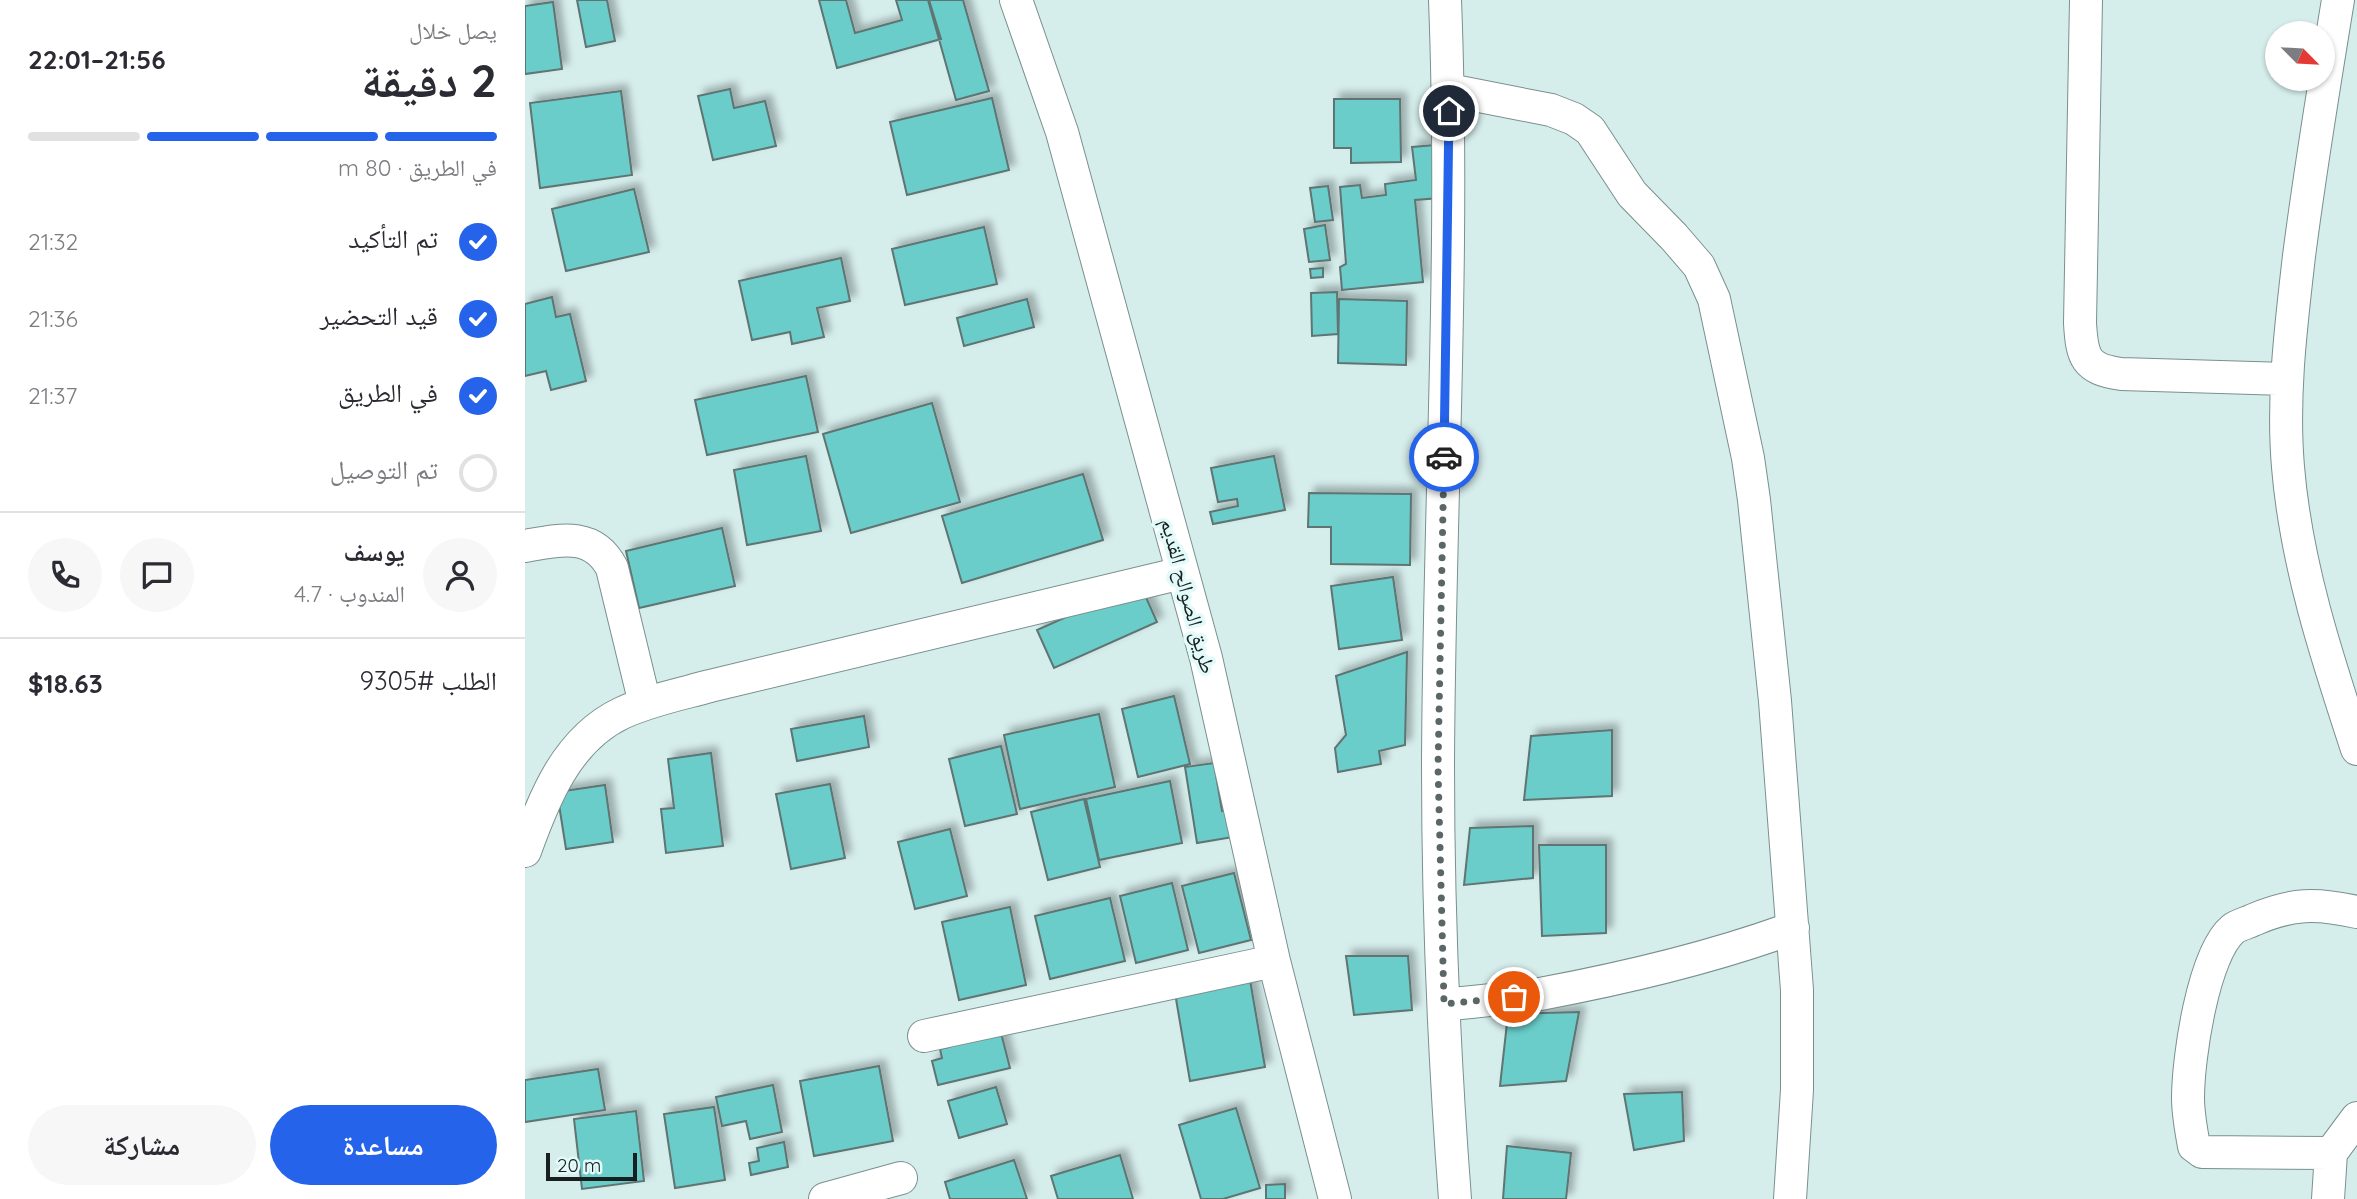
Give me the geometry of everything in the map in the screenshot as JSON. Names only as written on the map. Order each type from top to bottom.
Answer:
[{"type":"street","name":"طريق الصوالح القديم","points":[[1016,0],[1066,145],[1206,659],[1275,961],[1335,1199]]},
{"type":"street","points":[[1445,0],[1449,175],[1438,767],[1446,1085],[1455,1199]]},
{"type":"street","points":[[2086,0],[2080,323],[2084,357],[2107,372],[2122,374],[2286,379]]},
{"type":"street","points":[[2338,0],[2309,175],[2286,379],[2288,467],[2301,557],[2336,687],[2357,750]]},
{"type":"street","points":[[1449,90],[1551,110],[1574,119],[1590,130],[1632,194],[1699,266],[1714,299],[1754,500],[1775,701],[1797,990],[1797,1090],[1790,1199]]},
{"type":"street","points":[[525,546],[562,540],[581,542],[593,546],[606,556],[612,568],[645,704]]},
{"type":"street","points":[[525,852],[539,813],[562,767],[590,734],[620,714],[711,685],[1182,573]]},
{"type":"street","points":[[2331,1153],[2202,1152],[2194,1146],[2188,1096],[2196,1030],[2208,971],[2226,937],[2234,928],[2279,909],[2323,905],[2357,912]]},
{"type":"street","points":[[1444,1004],[1537,994],[1636,975],[1729,951],[1793,928]]},
{"type":"street","points":[[924,1036],[1275,961]]},
{"type":"street","points":[[2328,1199],[2331,1153],[2357,1118]]},
{"type":"street","points":[[825,1199],[901,1178]]},
{"type":"building","points":[[577,0],[607,0],[615,41],[586,47]]},
{"type":"building","points":[[819,0],[846,0],[855,33],[902,20],[896,0],[929,0],[941,39],[837,68]]},
{"type":"building","points":[[928,0],[963,0],[989,91],[956,100]]},
{"type":"building","points":[[553,2],[562,69],[525,74],[525,6]]},
{"type":"building","points":[[730,89],[734,108],[765,101],[776,146],[713,160],[698,96]]},
{"type":"building","points":[[621,91],[632,175],[540,188],[530,103]]},
{"type":"building","points":[[992,98],[1009,170],[907,195],[890,122]]},
{"type":"building","points":[[1334,99],[1400,99],[1401,162],[1351,163],[1351,148],[1334,148]]},
{"type":"building","points":[[1435,145],[1440,198],[1415,200],[1423,282],[1342,290],[1340,267],[1346,264],[1340,187],[1360,185],[1362,198],[1386,195],[1385,184],[1416,180],[1412,147]]},
{"type":"building","points":[[1328,186],[1333,220],[1315,222],[1310,188]]},
{"type":"building","points":[[634,189],[649,252],[566,271],[552,209]]},
{"type":"building","points":[[1325,225],[1330,260],[1309,262],[1304,229]]},
{"type":"building","points":[[984,227],[997,284],[905,305],[892,249]]},
{"type":"building","points":[[841,258],[850,301],[817,308],[824,337],[792,344],[790,332],[752,340],[739,281]]},
{"type":"building","points":[[1323,268],[1323,277],[1311,278],[1310,269]]},
{"type":"building","points":[[1337,292],[1338,334],[1312,336],[1311,293]]},
{"type":"building","points":[[552,297],[556,317],[570,314],[586,381],[551,390],[546,371],[525,376],[525,304]]},
{"type":"building","points":[[1027,299],[1034,327],[964,346],[957,318]]},
{"type":"building","points":[[1339,299],[1407,301],[1406,365],[1338,363]]},
{"type":"building","points":[[806,376],[818,432],[707,455],[695,400]]},
{"type":"building","points":[[932,403],[960,502],[851,533],[823,434]]},
{"type":"building","points":[[806,456],[821,531],[747,545],[734,470]]},
{"type":"building","points":[[1274,456],[1285,510],[1213,524],[1210,512],[1238,506],[1237,499],[1218,502],[1211,468]]},
{"type":"building","points":[[1083,474],[1103,540],[962,583],[942,516]]},
{"type":"building","points":[[1309,493],[1411,494],[1410,565],[1331,564],[1331,527],[1308,527]]},
{"type":"building","points":[[722,528],[735,586],[639,608],[626,551]]},
{"type":"building","points":[[1393,577],[1402,640],[1339,649],[1331,586]]},
{"type":"building","points":[[1140,584],[1157,622],[1054,668],[1037,630]]},
{"type":"building","points":[[1407,652],[1405,745],[1379,751],[1381,764],[1338,772],[1335,748],[1346,735],[1336,676]]},
{"type":"building","points":[[1174,696],[1190,764],[1138,777],[1122,709]]},
{"type":"building","points":[[1099,714],[1115,787],[1020,809],[1004,735]]},
{"type":"building","points":[[864,716],[869,747],[797,761],[791,729]]},
{"type":"building","points":[[1612,730],[1612,796],[1524,800],[1531,736]]},
{"type":"building","points":[[1001,746],[1017,814],[965,826],[949,759]]},
{"type":"building","points":[[711,753],[723,846],[666,853],[661,809],[674,808],[668,759]]},
{"type":"building","points":[[1214,763],[1222,811],[1229,809],[1233,837],[1197,843],[1185,767]]},
{"type":"building","points":[[1170,781],[1182,843],[1099,860],[1086,799]]},
{"type":"building","points":[[830,784],[845,858],[791,869],[776,794]]},
{"type":"building","points":[[605,785],[613,842],[566,849],[557,792]]},
{"type":"building","points":[[1084,799],[1100,867],[1048,880],[1031,812]]},
{"type":"building","points":[[1533,826],[1533,878],[1464,885],[1470,828]]},
{"type":"building","points":[[950,829],[967,896],[915,909],[898,842]]},
{"type":"building","points":[[1539,845],[1606,845],[1606,933],[1542,936]]},
{"type":"building","points":[[1234,873],[1251,940],[1199,953],[1182,886]]},
{"type":"building","points":[[1172,883],[1188,950],[1136,963],[1120,896]]},
{"type":"building","points":[[1110,898],[1125,961],[1050,979],[1035,916]]},
{"type":"building","points":[[1010,907],[1026,985],[959,1000],[942,922]]},
{"type":"building","points":[[1346,956],[1408,956],[1412,1010],[1354,1015]]},
{"type":"building","points":[[1250,980],[1265,1067],[1190,1081],[1175,993]]},
{"type":"building","points":[[1579,1012],[1566,1081],[1500,1086],[1508,1014]]},
{"type":"building","points":[[1000,1029],[1010,1068],[938,1085],[932,1061],[942,1058],[940,1049],[949,1047],[946,1042]]},
{"type":"building","points":[[879,1066],[893,1141],[814,1156],[800,1081]]},
{"type":"building","points":[[598,1069],[605,1110],[525,1122],[525,1080]]},
{"type":"building","points":[[773,1085],[782,1132],[750,1139],[746,1121],[722,1126],[716,1097]]},
{"type":"building","points":[[996,1087],[1007,1124],[959,1138],[948,1101]]},
{"type":"building","points":[[1682,1092],[1684,1141],[1634,1150],[1624,1094]]},
{"type":"building","points":[[714,1107],[725,1180],[675,1188],[664,1114]]},
{"type":"building","points":[[1236,1108],[1260,1188],[1223,1199],[1201,1199],[1179,1125]]},
{"type":"building","points":[[636,1111],[644,1181],[582,1189],[574,1119]]},
{"type":"building","points":[[784,1142],[788,1167],[751,1175],[749,1163],[759,1161],[757,1148]]},
{"type":"building","points":[[1507,1146],[1571,1153],[1566,1199],[1503,1199]]},
{"type":"building","points":[[1120,1155],[1133,1199],[1058,1199],[1051,1176]]},
{"type":"building","points":[[1014,1160],[1027,1199],[950,1199],[945,1182]]},
{"type":"building","points":[[1285,1184],[1285,1199],[1266,1199],[1266,1185]]},
{"type":"way so far","points":[[1444,457],[1438,767],[1444,1004],[1514,997]]},
{"type":"route","points":[[1444,457],[1449,111]]}]
